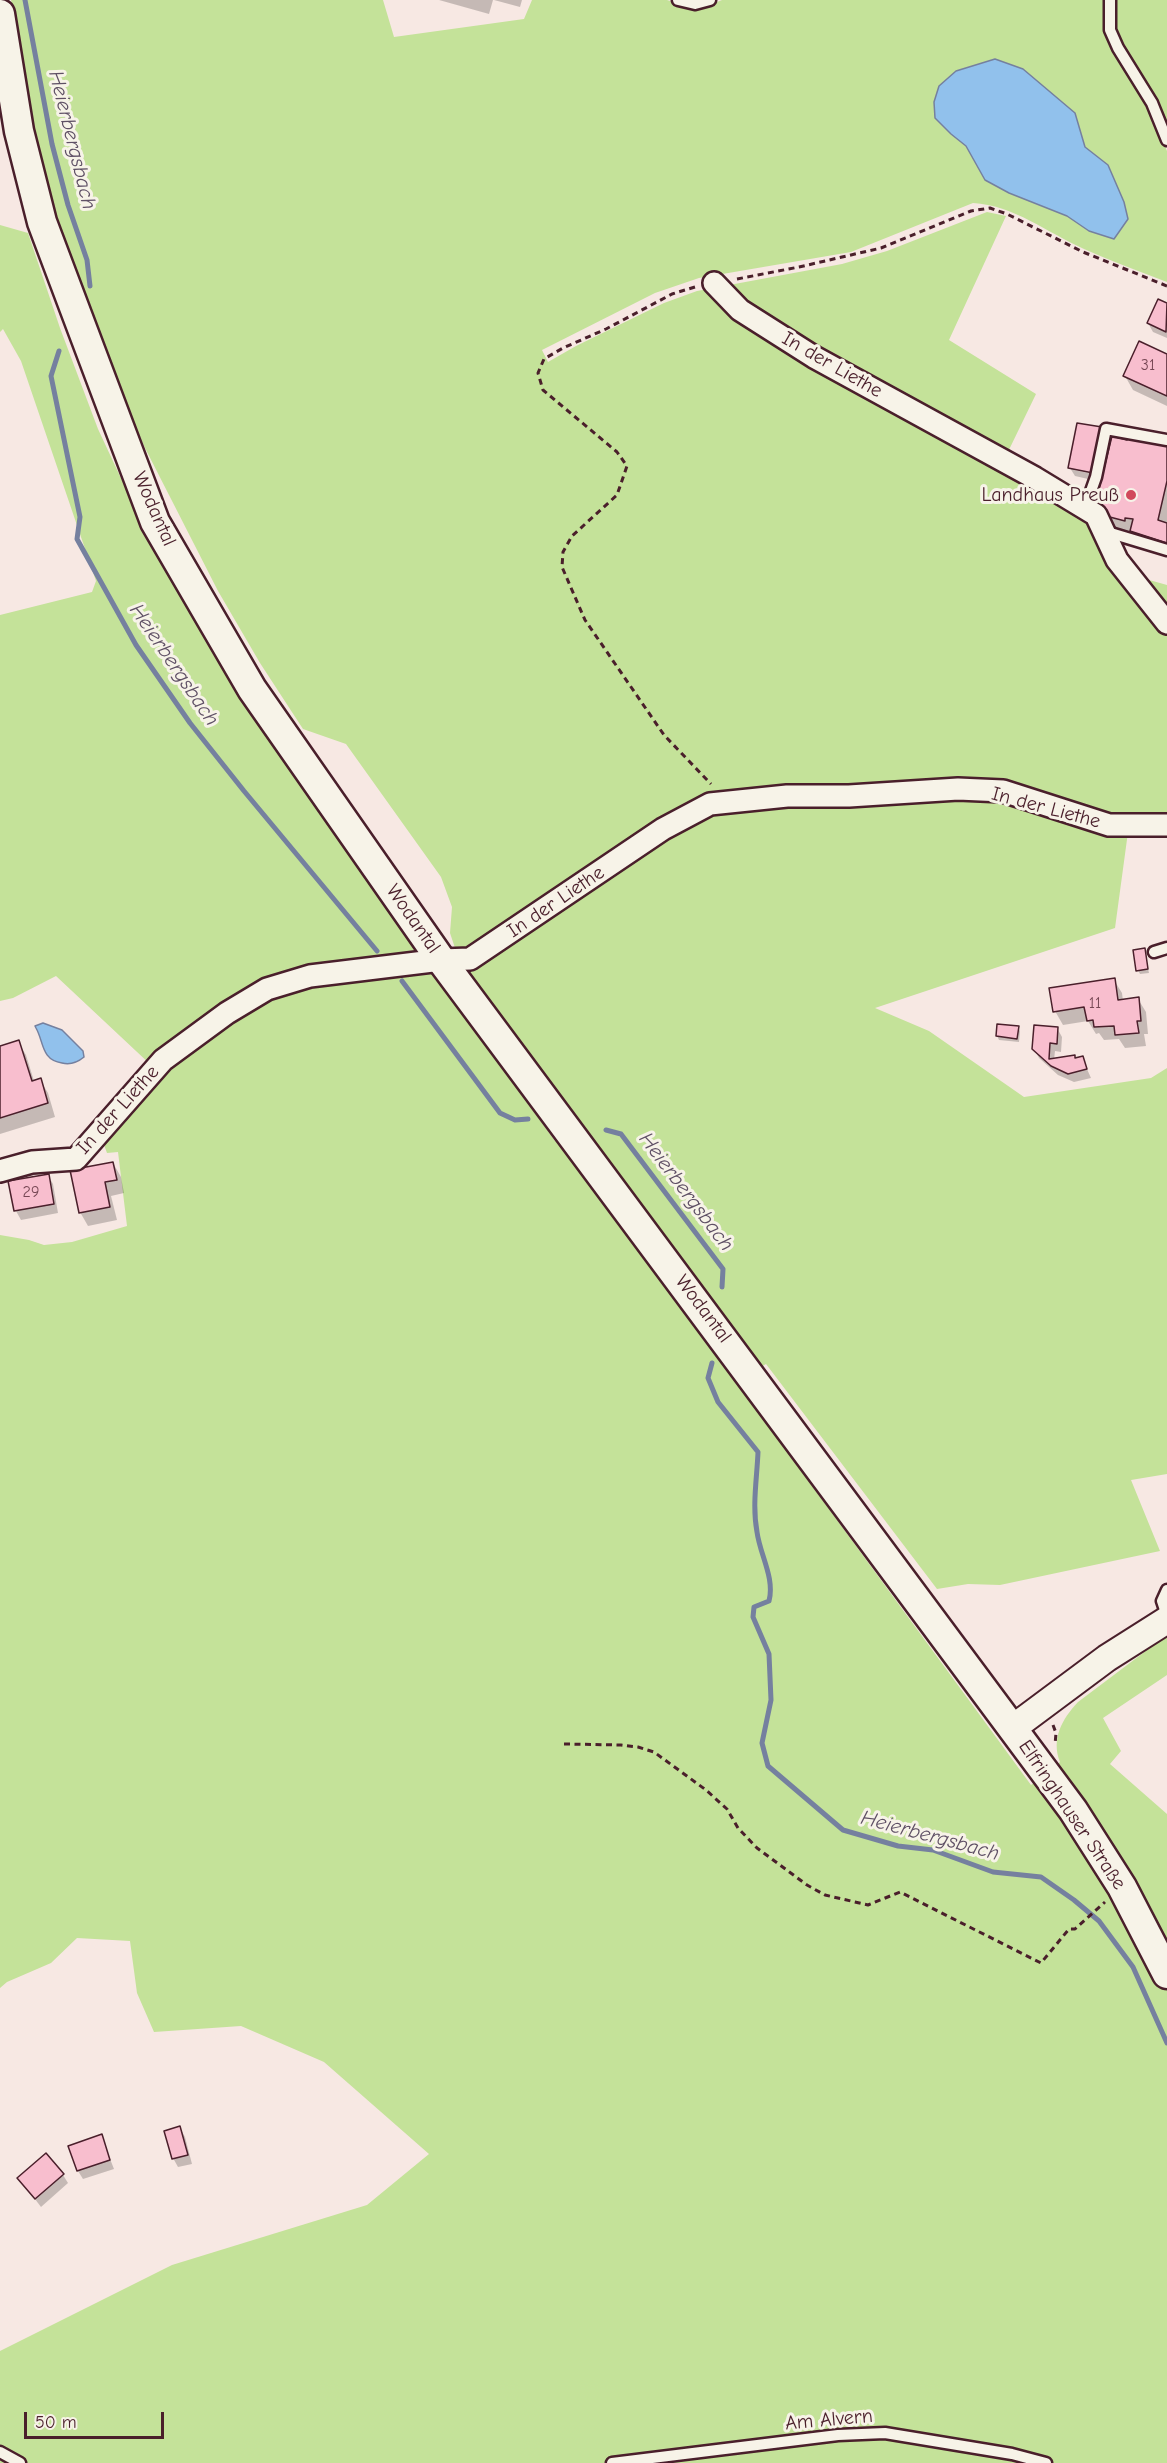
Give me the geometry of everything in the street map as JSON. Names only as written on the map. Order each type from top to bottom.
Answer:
[{"type":"main road","name":"Wodantal","points":[[0,14],[19,131],[42,222],[155,522],[252,689],[441,960],[1013,1728]]},
{"type":"main road","name":"Elfringhauser Straße","points":[[1013,1728],[1073,1810],[1122,1887],[1167,1974]]},
{"type":"street","name":"In der Liethe","points":[[714,283],[740,310],[814,357],[1035,478],[1096,515],[1117,560],[1167,623]]},
{"type":"street","name":"In der Liethe","points":[[0,1171],[32,1162],[76,1159],[163,1060],[211,1024],[267,989],[310,976],[441,960],[471,960],[663,829],[710,804],[787,796],[849,796],[958,789],[1003,792],[1109,825],[1167,825]]},
{"type":"street","name":"Elfringhauser Straße","points":[[1013,1728],[1107,1658],[1167,1618]]},
{"type":"lane","points":[[678,0],[695,4],[710,0]]},
{"type":"lane","points":[[1110,0],[1110,30],[1118,48],[1152,103],[1167,140]]},
{"type":"lane","points":[[1085,508],[1096,477],[1106,429],[1167,440]]},
{"type":"lane","points":[[1104,531],[1167,550]]},
{"type":"lane","points":[[1155,952],[1167,948]]},
{"type":"lane","points":[[1167,1590],[1162,1601],[1167,1618]]},
{"type":"lane","name":"Am Alvern","points":[[612,2463],[827,2436],[885,2433],[1012,2454],[1046,2463]]},
{"type":"lane","points":[[0,2452],[20,2463]]},
{"type":"path","points":[[727,802],[664,735],[585,620],[571,591],[562,567],[563,552],[572,536],[617,495],[627,466],[617,452],[543,390],[538,374],[544,359],[672,294],[881,248],[971,211],[990,208],[1007,214],[1083,252],[1167,285]]},
{"type":"path","points":[[564,1744],[621,1745],[654,1752],[706,1790],[727,1809],[738,1828],[757,1848],[807,1885],[825,1895],[868,1905],[900,1892],[1041,1963],[1069,1929],[1076,1929],[1122,1887]]},
{"type":"green space","points":[[11,0],[383,0],[394,37],[524,19],[532,0],[667,0],[692,8],[702,8],[722,0],[1107,0],[1106,29],[1147,104],[1167,151],[1167,282],[1084,249],[1016,214],[973,203],[851,252],[699,278],[655,293],[542,350],[548,362],[664,303],[697,291],[842,264],[887,251],[987,212],[1006,216],[949,340],[1036,394],[1005,458],[1093,520],[1167,630],[1167,822],[1113,821],[1040,797],[736,796],[462,955],[455,948],[450,933],[452,907],[441,877],[346,744],[303,729],[260,663],[218,591],[145,448],[107,361],[69,261],[41,168]]},
{"type":"green space","points":[[1115,0],[1167,0],[1167,128],[1121,47],[1115,30]]},
{"type":"green space","points":[[0,225],[28,233],[60,328],[98,429],[161,564],[239,693],[417,953],[306,973],[152,1066],[56,976],[13,998],[0,1001],[0,615],[92,592],[96,581],[21,361],[3,329],[0,332]]},
{"type":"green space","points":[[1135,576],[1167,585],[1167,616]]},
{"type":"green space","points":[[1003,796],[1128,832],[1115,928],[875,1008],[929,1031],[1024,1097],[1151,1078],[1167,1068],[1167,1474],[1131,1480],[1160,1551],[1000,1585],[968,1584],[937,1589],[766,1364],[736,1382],[1031,1785],[1060,1762],[1057,1745],[1060,1730],[1067,1715],[1078,1702],[1167,1635],[1167,1675],[1103,1718],[1121,1751],[1110,1764],[1167,1814],[1167,2463],[0,2463],[0,2351],[172,2265],[367,2205],[429,2154],[324,2062],[241,2026],[154,2032],[137,1993],[130,1941],[77,1938],[51,1963],[7,1982],[0,1988],[0,1235],[44,1245],[72,1242],[127,1226],[118,1152],[107,1153],[103,1142],[179,1052],[271,993],[308,980],[430,967],[555,1141],[584,1130],[462,967],[713,810]]},
{"type":"water","points":[[995,59],[1023,69],[1075,113],[1085,147],[1108,165],[1124,202],[1128,219],[1114,239],[1089,231],[1067,216],[1009,193],[985,180],[966,146],[935,118],[934,102],[939,86],[956,71]]},
{"type":"water","points":[[43,1023],[62,1030],[83,1051],[84,1057],[68,1064],[50,1058],[44,1050],[35,1026]]},
{"type":"building","points":[[1158,299],[1167,303],[1166,332],[1147,323]]},
{"type":"building","points":[[1139,341],[1167,354],[1167,396],[1123,376]]},
{"type":"building","points":[[1077,423],[1102,427],[1093,473],[1068,468]]},
{"type":"building","name":"Landhaus Preuß","points":[[1112,436],[1127,440],[1128,436],[1167,445],[1167,481],[1158,520],[1167,523],[1167,543],[1130,531],[1133,519],[1125,518],[1125,521],[1106,516],[1107,512],[1094,509]]},
{"type":"building","points":[[1145,948],[1148,969],[1136,971],[1133,950]]},
{"type":"building","points":[[1115,978],[1118,1000],[1139,997],[1141,1021],[1137,1021],[1139,1033],[1115,1035],[1114,1026],[1094,1027],[1093,1020],[1087,1021],[1084,1007],[1053,1012],[1049,988]]},
{"type":"building","points":[[997,1024],[1019,1026],[1017,1039],[996,1036]]},
{"type":"building","points":[[1034,1025],[1058,1027],[1057,1044],[1050,1043],[1049,1059],[1083,1056],[1087,1069],[1068,1074],[1051,1066],[1032,1049]]},
{"type":"building","points":[[19,1040],[32,1081],[41,1078],[48,1103],[0,1118],[0,1046]]},
{"type":"building","points":[[113,1162],[117,1180],[105,1182],[110,1207],[79,1213],[70,1170]]},
{"type":"building","points":[[49,1174],[54,1204],[14,1211],[8,1181]]},
{"type":"building","points":[[180,2126],[188,2155],[172,2159],[164,2131]]},
{"type":"building","points":[[102,2134],[110,2160],[77,2171],[68,2146]]},
{"type":"building","points":[[46,2153],[64,2174],[35,2199],[17,2178]]},
{"type":"waterway","name":"Heierbergsbach","points":[[25,0],[52,144],[68,205],[87,260],[90,286]]},
{"type":"waterway","name":"Heierbergsbach","points":[[59,351],[51,376],[80,517],[77,539],[136,645],[190,723],[377,951]]},
{"type":"waterway","name":"Heierbergsbach","points":[[402,981],[500,1113],[515,1120],[528,1119]]},
{"type":"waterway","name":"Heierbergsbach","points":[[606,1130],[621,1134],[723,1269],[722,1287]]},
{"type":"waterway","name":"Heierbergsbach","points":[[712,1363],[708,1378],[718,1402],[758,1452],[756,1522],[769,1575],[770,1592],[769,1601],[754,1607],[753,1617],[769,1654],[771,1700],[762,1743],[768,1766],[843,1830],[898,1846],[933,1850],[993,1872],[1041,1877],[1099,1921],[1133,1967],[1167,2043]]},
{"type":"place","name":"Landhaus Preuß","points":[[1131,495]]}]
